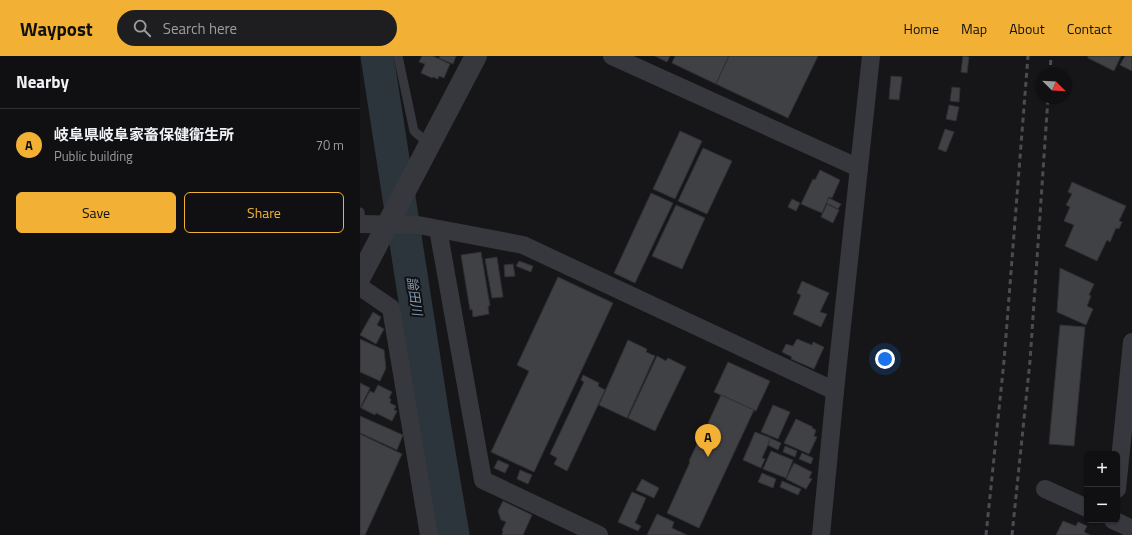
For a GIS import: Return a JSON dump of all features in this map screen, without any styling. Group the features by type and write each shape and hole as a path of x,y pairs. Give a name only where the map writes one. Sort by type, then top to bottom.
{"street":[{"path":"360,277 476,56"},
{"path":"612,56 859,168"},
{"path":"821,535 835,391 872,56"},
{"path":"360,220 418,225 523,245 835,391"},
{"path":"438,229 483,480 599,535"},
{"path":"360,287 391,308 429,535"},
{"path":"1117,487 1131,368 1132,342"},
{"path":"1045,489 1084,507"},
{"path":"1112,535 1113,523"},
{"path":"1119,523 1132,529"}],"lane":[{"path":"398,56 414,131 429,144"}],"building":[{"path":"422,56 433,56 450,64 444,78 439,76 438,79 432,78 421,73 425,64 419,62"},
{"path":"440,56 456,56 453,64 439,58"},
{"path":"655,56 670,56 667,62"},
{"path":"675,56 729,56 716,84 672,63"},
{"path":"729,56 818,56 788,118 716,84"},
{"path":"963,56 969,57 967,73 961,72"},
{"path":"1088,56 1121,56 1114,71 1088,58"},
{"path":"1125,56 1132,56 1132,71 1120,65"},
{"path":"891,76 902,77 899,100 889,99"},
{"path":"952,87 960,88 959,102 950,101"},
{"path":"949,105 959,107 956,121 946,119"},
{"path":"945,129 954,132 946,152 938,149"},
{"path":"680,131 702,141 675,199 653,189"},
{"path":"703,148 732,161 707,214 678,201"},
{"path":"820,170 840,180 832,198 829,197 822,213 801,204 813,179 815,180"},
{"path":"1072,182 1126,206 1119,221 1122,222 1119,229 1116,228 1110,242 1107,240 1097,261 1065,246 1074,225 1064,221 1070,207 1066,205 1072,194 1068,192"},
{"path":"651,193 673,203 635,283 614,273"},
{"path":"829,198 841,204 838,209 826,203"},
{"path":"792,199 800,203 796,211 788,207"},
{"path":"827,204 839,210 833,223 821,217"},
{"path":"676,205 705,218 682,269 652,256"},
{"path":"481,252 490,306 488,306 489,314 473,317 472,309 470,310 461,255"},
{"path":"497,257 503,297 492,298 485,259"},
{"path":"519,261 533,266 531,272 516,266"},
{"path":"513,264 515,276 505,277 504,265"},
{"path":"1060,268 1094,284 1089,295 1091,296 1087,306 1093,309 1086,325 1057,312"},
{"path":"558,277 613,303 534,472 491,452 529,371 517,365"},
{"path":"802,281 829,293 820,312 827,314 821,327 793,314 801,295 797,293"},
{"path":"373,312 381,317 377,325 384,329 376,344 360,335"},
{"path":"1060,325 1085,327 1074,446 1049,444"},
{"path":"360,339 384,350 386,368 380,381 360,372"},
{"path":"797,339 812,345 813,342 824,347 814,369 791,359 792,357 782,352 786,344 793,346"},
{"path":"628,340 647,349 646,352 655,356 627,418 599,405"},
{"path":"657,356 666,361 668,358 686,367 655,431 628,418"},
{"path":"728,362 770,381 756,411 714,392"},
{"path":"583,375 599,383 598,386 605,390 567,471 554,464 557,458 550,454 584,382 581,380"},
{"path":"360,383 370,388 360,408"},
{"path":"378,385 392,392 389,398 391,399 390,403 396,406 394,410 397,411 392,421 361,408 370,391 374,393"},
{"path":"721,395 754,410 699,528 667,513 690,462 689,461"},
{"path":"773,405 790,412 778,439 761,432"},
{"path":"360,416 403,435 397,450 360,433"},
{"path":"796,419 816,430 814,436 817,437 809,454 784,443"},
{"path":"755,432 771,438 762,458 765,459 761,468 743,460"},
{"path":"360,434 402,454 365,535 360,535"},
{"path":"770,438 781,443 778,450 768,445"},
{"path":"785,446 797,451 795,457 783,452"},
{"path":"771,451 793,460 786,478 763,469"},
{"path":"802,453 813,458 811,464 799,459"},
{"path":"498,460 509,465 505,473 494,468"},
{"path":"794,463 812,472 809,478 812,479 806,489 786,479"},
{"path":"520,470 532,475 528,484 517,479"},
{"path":"762,473 776,479 773,488 758,482"},
{"path":"642,479 659,488 654,498 636,490"},
{"path":"782,481 801,489 798,495 780,487"},
{"path":"632,492 646,498 635,523 641,526 638,531 618,522"},
{"path":"503,501 532,515 523,535 502,535 502,530 506,522 501,520 498,511"},
{"path":"657,514 674,522 672,528 687,535 647,535"},
{"path":"1063,521 1076,526 1078,522 1087,526 1084,532 1090,535 1056,535"}],"waterway":[{"name":"論田川","path":"377,56 434,423 453,535"}],"railway":[{"path":"986,535 1004,361 1028,56"},
{"path":"1050,68 1051,56"},
{"path":"1012,535 1030,361 1048,104"}],"place":[{"name":"岐阜県岐阜家畜保健衛生所","path":"708,457"}]}
